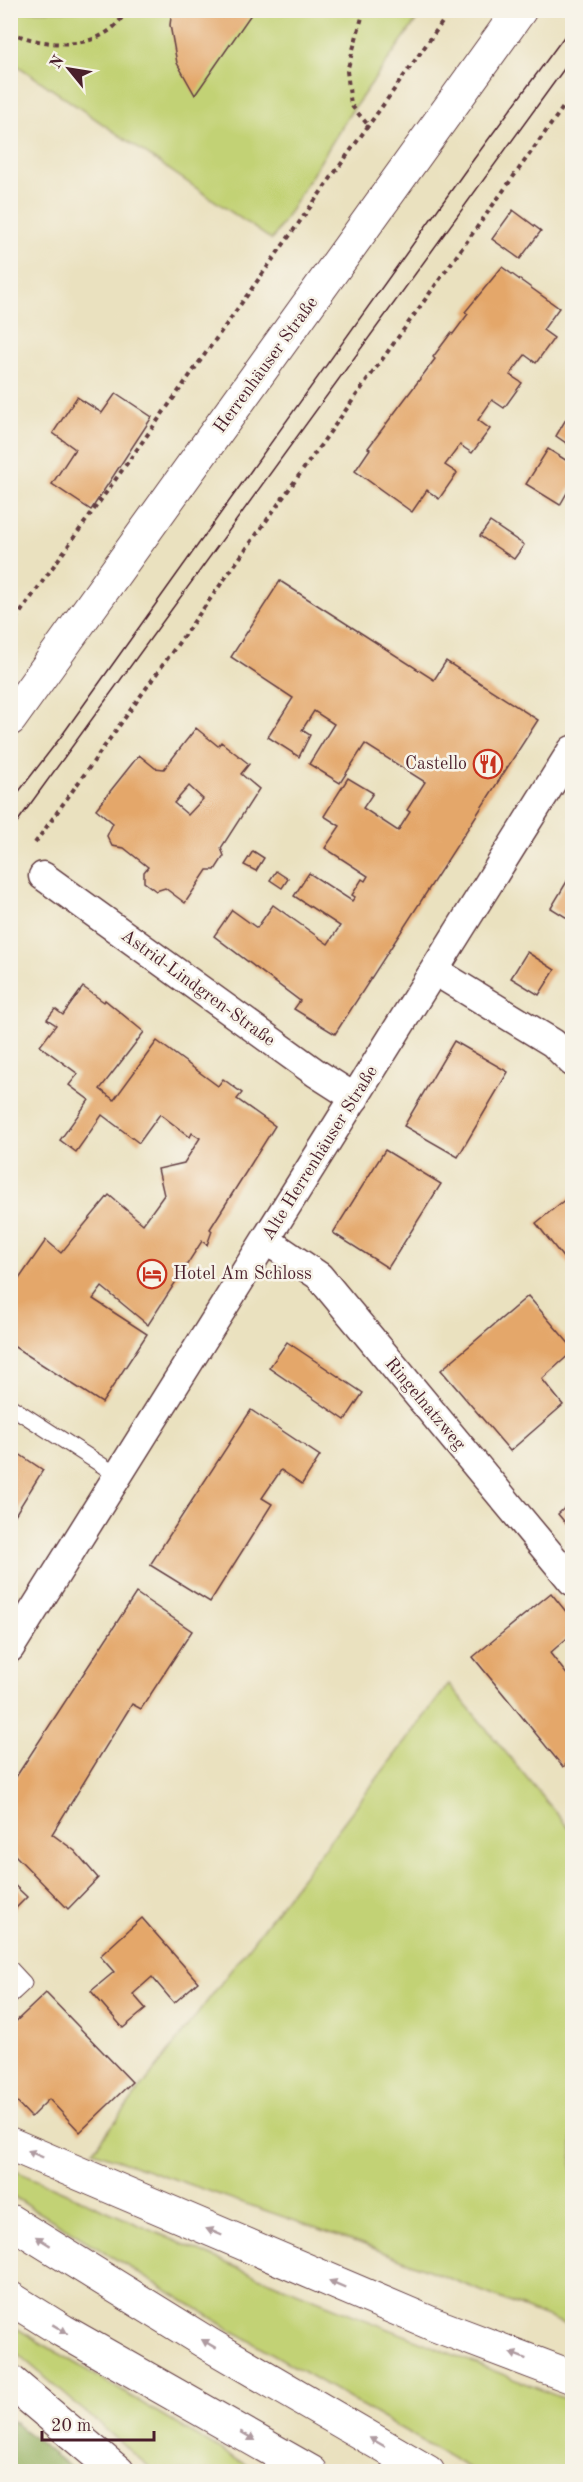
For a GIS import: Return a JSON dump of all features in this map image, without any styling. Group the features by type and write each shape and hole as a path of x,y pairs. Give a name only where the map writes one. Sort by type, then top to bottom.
{"main road":[{"name":"Herrenhäuser Straße","path":"10,720 520,10"},
{"path":"10,2144 425,2321 573,2377"},
{"path":"10,2221 210,2345 428,2472"},
{"path":"10,2298 63,2331 311,2472"},
{"path":"10,2381 118,2472"}],"street":[{"name":"Alte Herrenhäuser Straße","path":"10,1648 573,750"},
{"name":"Astrid-Lindgren-Straße","path":"43,876 315,1073 355,1098"},
{"path":"435,971 553,1043 573,1062"},
{"name":"Ringelnatzweg","path":"266,1240 319,1276 573,1581"}],"lane":[{"path":"10,1406 117,1475"},
{"path":"10,1968 24,1983 10,1996"}],"path":[{"path":"10,32 28,40 52,45 72,45 111,28 126,10"},
{"path":"364,10 347,71 351,105 369,126"},
{"path":"10,627 451,10"},
{"path":"30,851 388,348 573,94"}],"green space":[{"path":"10,11 423,11 349,115 272,240 11,61"},
{"path":"449,1684 572,1832 572,2327 365,2245 93,2151"},
{"path":"11,2169 256,2276 572,2402 572,2471 474,2471 230,2329 11,2195"},
{"path":"11,2325 256,2471 154,2471 11,2348"},
{"path":"11,2420 75,2471 11,2471"}],"building":[{"path":"172,10 254,10 195,95 177,63 170,25"},
{"path":"513,210 541,231 520,259 492,239"},
{"path":"502,267 559,308 543,330 554,338 536,363 525,355 510,375 522,383 504,408 492,400 478,420 490,429 472,453 460,445 445,465 457,473 439,499 427,490 412,512 355,471 370,449 368,448 435,359 433,357 468,314 465,312"},
{"path":"116,393 152,417 91,510 52,484 75,449 53,433 77,397 102,413"},
{"path":"572,409 572,447 556,436"},
{"path":"548,449 572,464 572,484 560,505 526,484"},
{"path":"490,522 524,545 514,559 480,536"},
{"path":"280,581 434,680 446,661 538,720 335,1034 294,1009 300,1001 214,936 232,910 257,928 273,905 328,944 340,926 294,896 309,873 352,901 355,897 352,895 362,879 365,881 368,876 325,848 340,826 324,816 348,778 373,793 363,808 398,831 410,812 407,810 425,782 365,744 340,783 309,764 334,724 314,711 302,730 310,735 299,757 268,737 293,698 231,657"},
{"path":"196,728 218,746 221,742 249,764 241,774 259,789 221,848 224,856 215,870 207,870 185,903 165,888 156,891 144,882 144,872 148,867 124,848 112,846 107,836 113,823 96,809 139,755 155,768 164,769","holes":["189,786 203,799 188,815 174,803"]},
{"path":"253,851 264,858 256,871 244,865"},
{"path":"276,871 288,879 282,888 270,880"},
{"path":"572,873 572,921 551,908"},
{"path":"527,952 555,970 539,995 511,978"},
{"path":"83,987 104,1002 105,1000 144,1032 100,1089 114,1100 157,1041 218,1086 223,1079 242,1093 237,1099 275,1126 210,1229 212,1231 207,1245 202,1241 148,1325 102,1287 93,1299 147,1334 102,1403 10,1344 10,1292 46,1240 61,1253 109,1195 143,1224 164,1195 158,1169 184,1163 200,1138 192,1133 190,1137 160,1114 139,1143 102,1115 76,1152 60,1140 89,1100 69,1085 78,1074 40,1046 56,1025 47,1019 55,1009 63,1015"},
{"path":"454,1041 508,1072 458,1157 404,1126"},
{"path":"385,1150 441,1184 388,1268 333,1233"},
{"path":"572,1194 572,1269 536,1223"},
{"path":"528,1296 572,1347 572,1352 542,1379 563,1405 510,1451 441,1370"},
{"path":"287,1342 363,1393 345,1420 269,1368"},
{"path":"251,1410 320,1456 302,1484 281,1470 262,1498 272,1504 210,1602 150,1565"},
{"path":"10,1448 43,1470 10,1523"},
{"path":"572,1501 572,1531 558,1514"},
{"path":"136,1593 192,1631 141,1709 132,1704 52,1834 75,1851 98,1878 68,1909 10,1850 10,1786"},
{"path":"551,1593 572,1619 572,1634 550,1653 572,1681 572,1759 563,1767 473,1657"},
{"path":"10,1881 27,1897 10,1914"},
{"path":"142,1918 198,1982 174,2003 152,1977 133,1994 146,2009 123,2028 91,1991 114,1972 100,1956"},
{"path":"46,1993 132,2082 80,2132 49,2099 31,2117 10,2095 10,2027"}],"tram line":[{"path":"10,803 60,738 468,167 572,26"},
{"path":"10,832 572,58"}],"place":[{"name":"Castello","path":"488,764"},
{"name":"Hotel Am Schloss","path":"152,1274"}]}
